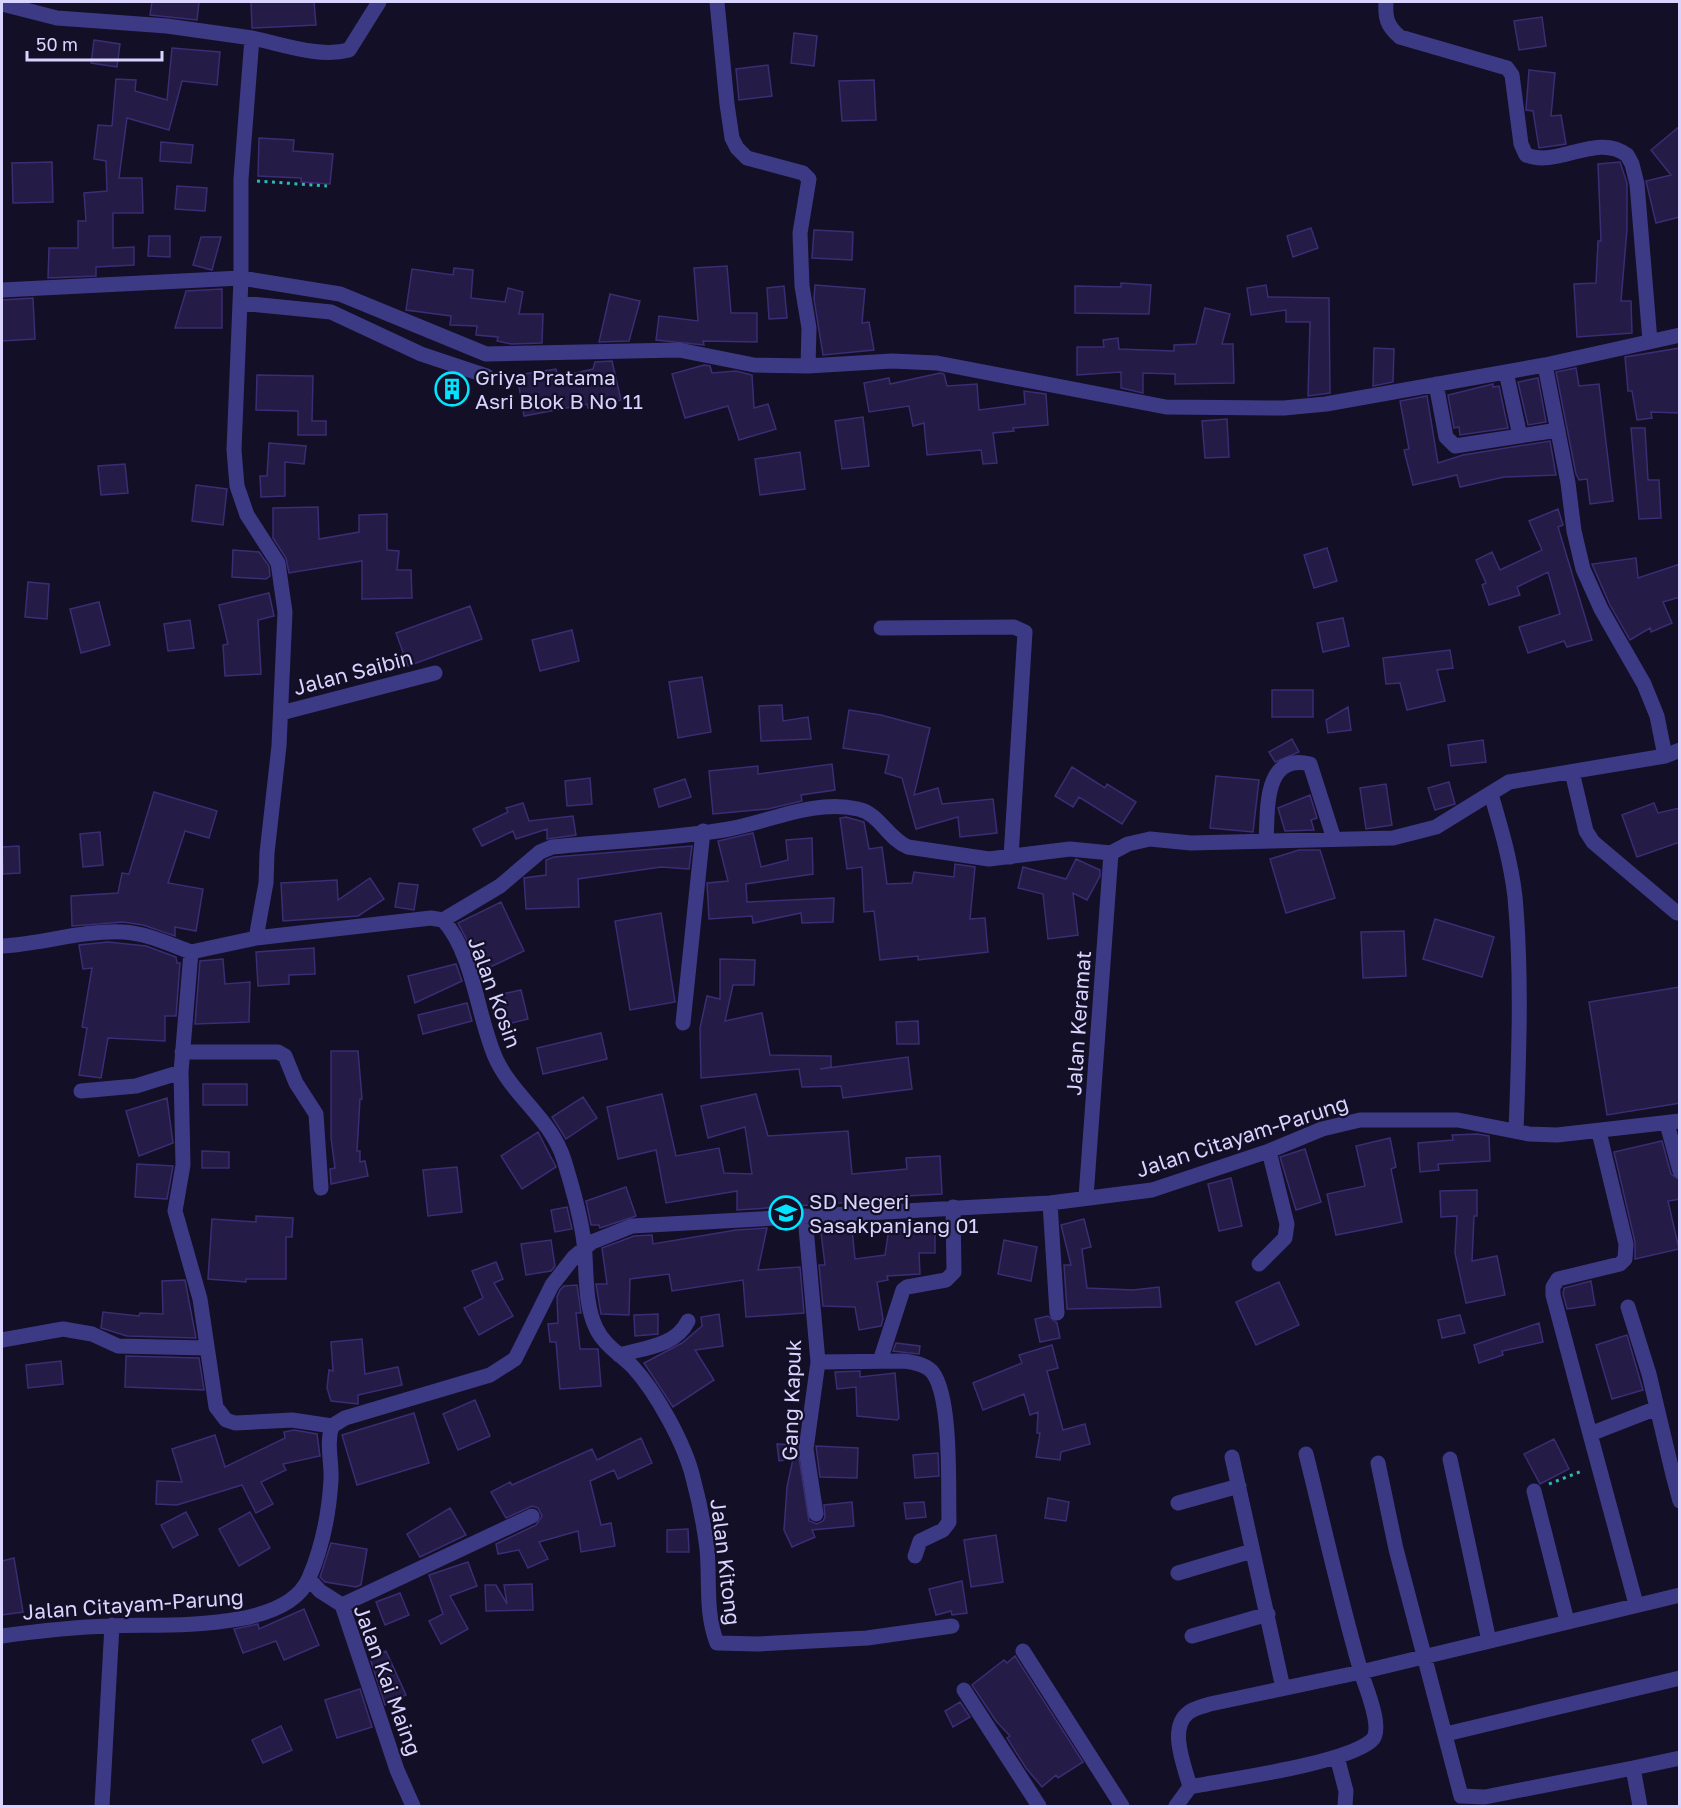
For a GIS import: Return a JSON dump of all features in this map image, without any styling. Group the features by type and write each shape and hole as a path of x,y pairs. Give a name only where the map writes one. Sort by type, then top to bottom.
{"street":[{"path":"2,4 57,18 167,26 338,53 349,50 358,39 379,2"},
{"path":"717,2 732,138 747,158 803,173 809,179 800,233 802,286 809,328 808,366"},
{"path":"1386,2 1385,17 1390,28 1400,38 1507,68 1512,75 1521,144 1526,155 1545,159 1601,148 1617,150 1627,155 1637,184 1650,341"},
{"path":"252,38 241,180 241,278 235,468 242,502 254,526 271,549 281,574 285,612 281,713 266,883 256,938"},
{"path":"2,290 241,278 340,294 486,354 679,350 754,364 808,366 914,361 937,363 1166,407 1284,408 1326,404 1545,365 1680,335"},
{"path":"240,303 331,312 421,354 487,376"},
{"path":"443,920 500,886 540,852 552,847 728,829 804,810 843,806 862,809 870,814 898,843 908,847 989,858 1070,849 1112,853 1128,844 1150,839 1191,843 1393,838 1420,832 1456,817 1509,782 1672,753 1661,733 1648,693 1601,609 1583,569 1574,531 1545,365"},
{"path":"1506,372 1520,436"},
{"path":"1436,384 1450,444 1455,446 1558,430"},
{"path":"881,628 1014,627 1025,632 1011,857"},
{"name":"Jalan Saibin","path":"281,713 435,673"},
{"path":"1266,841 1273,779 1284,764 1297,761 1310,764 1334,839"},
{"path":"1572,772 1586,831 1593,842 1677,913"},
{"path":"1491,794 1507,851 1515,897 1518,979 1516,1131"},
{"path":"683,1023 703,831"},
{"name":"Jalan Keramat","path":"1086,1197 1112,853"},
{"name":"Jalan Kosin","path":"191,952 256,938 431,918 443,920 461,950 496,1060 557,1143 564,1159 584,1247"},
{"path":"2,946 77,935 123,932 144,935 191,952 180,1072 183,1165 175,1211 200,1299 213,1396 221,1415 226,1420 241,1423 292,1420 332,1426"},
{"path":"182,1052 278,1052 285,1056 296,1083 316,1114 321,1188"},
{"path":"81,1090 136,1086 180,1072"},
{"name":"Jalan Citayam-Parung","path":"2,1636 112,1625 221,1622 249,1617 287,1603 309,1579 327,1516 331,1479 332,1426 345,1418 490,1375 504,1368 519,1352 552,1285 584,1247 632,1226 1050,1203 1152,1190 1269,1151 1322,1129 1373,1118 1458,1120 1516,1131 1557,1135 1673,1123"},
{"path":"1673,1123 1680,1172"},
{"path":"1599,1132 1626,1244 1625,1259 1610,1267 1558,1279 1553,1287 1553,1295 1635,1604"},
{"path":"1259,1264 1285,1238 1287,1224 1269,1151"},
{"path":"1050,1203 1057,1313"},
{"path":"880,1361 903,1290 907,1287 946,1280 954,1272 953,1207"},
{"name":"Gang Kapuk","path":"805,1216 818,1362 806,1449 816,1514"},
{"name":"Jalan Kitong","path":"584,1247 590,1313 596,1330 634,1368 673,1425 693,1476 706,1547 709,1605 717,1643 758,1644 867,1638 952,1626"},
{"path":"1628,1307 1676,1474 1680,1501"},
{"path":"619,1355 669,1342 684,1329 688,1320"},
{"path":"2,1340 63,1329 92,1334 118,1346 206,1348"},
{"path":"818,1362 915,1362 933,1373 941,1394 945,1418 949,1522 943,1530 920,1541 915,1556"},
{"path":"1590,1434 1657,1408"},
{"path":"1306,1454 1360,1672 1376,1722 1376,1733 1372,1740 1337,1757 1183,1798 1180,1724 1188,1713 1210,1704 1360,1672 1680,1595"},
{"path":"1232,1457 1283,1688"},
{"path":"1450,1459 1489,1641"},
{"path":"1378,1463 1396,1549 1461,1796 1473,1798 1680,1758"},
{"path":"1178,1503 1239,1486"},
{"path":"1534,1491 1567,1621"},
{"path":"342,1605 532,1516"},
{"path":"1178,1573 1252,1551"},
{"name":"Jalan Kai Maing","path":"309,1579 320,1591 342,1605 397,1770 413,1806"},
{"path":"1192,1636 1268,1614"},
{"path":"102,1806 112,1625"},
{"path":"1023,1651 1122,1806"},
{"path":"1446,1734 1680,1678"},
{"path":"964,1690 1038,1804"},
{"path":"1337,1757 1347,1791 1345,1806"},
{"path":"1633,1768 1640,1806"}],"path":[{"path":"241,180 327,186"},
{"path":"1534,1491 1598,1464"}],"building":[{"path":"152,2 199,2 197,20 150,15"},
{"path":"251,2 314,2 316,25 252,28"},
{"path":"1542,17 1546,46 1519,50 1514,21"},
{"path":"794,33 817,36 814,66 791,63"},
{"path":"94,40 120,44 117,67 91,63"},
{"path":"172,48 220,52 217,85 182,81 169,130 127,118 119,178 142,178 143,213 113,213 113,248 134,247 134,265 96,267 96,276 48,278 49,248 78,248 78,221 86,221 84,193 107,191 106,161 94,159 98,125 112,126 116,79 136,80 135,91 167,100"},
{"path":"768,65 772,96 739,100 736,69"},
{"path":"1529,70 1555,73 1551,116 1561,115 1566,144 1539,148 1533,111 1526,110"},
{"path":"874,80 876,120 842,121 839,81"},
{"path":"1680,126 1680,217 1656,223 1646,181 1671,175 1651,150"},
{"path":"259,138 294,140 293,151 333,154 330,184 301,182 301,178 258,176"},
{"path":"161,142 193,145 191,163 160,161"},
{"path":"52,162 53,202 13,203 12,163"},
{"path":"1620,162 1627,183 1627,229 1621,301 1631,301 1632,333 1577,337 1574,284 1596,283 1598,241 1601,241 1598,164"},
{"path":"177,186 207,188 205,211 175,209"},
{"path":"1311,228 1318,248 1293,257 1287,236"},
{"path":"814,230 853,232 852,260 812,258"},
{"path":"149,236 170,236 170,257 148,256"},
{"path":"201,237 221,237 212,270 193,265"},
{"path":"727,266 731,313 757,313 757,342 703,341 704,345 656,340 659,316 698,321 694,268"},
{"path":"454,268 473,270 471,298 505,302 508,288 523,292 519,314 543,314 542,343 511,344 497,341 498,337 476,335 477,326 450,325 451,316 406,310 412,269 453,275"},
{"path":"1121,283 1151,285 1149,314 1075,313 1075,286 1121,287"},
{"path":"815,285 865,289 862,323 869,322 874,350 823,355 814,299"},
{"path":"1266,285 1268,297 1329,298 1330,393 1308,396 1310,322 1286,322 1286,310 1251,315 1247,288"},
{"path":"784,286 787,318 769,319 767,288"},
{"path":"222,289 222,328 175,328 186,291"},
{"path":"610,294 640,301 629,341 599,342"},
{"path":"33,298 35,339 2,341 2,300"},
{"path":"1205,308 1230,314 1222,344 1233,344 1234,383 1175,384 1175,374 1143,373 1143,393 1121,388 1121,372 1077,375 1077,347 1104,347 1103,340 1118,338 1119,349 1174,351 1174,345 1196,344"},
{"path":"1374,348 1394,349 1393,382 1373,386"},
{"path":"1680,348 1680,413 1651,412 1652,418 1637,420 1632,391 1628,391 1625,357"},
{"path":"612,361 621,400 588,408 587,404 524,416 517,375 556,369 558,377 593,369 595,362"},
{"path":"704,365 710,366 712,373 736,371 752,375 754,408 768,404 776,429 739,440 728,406 685,418 672,374"},
{"path":"1576,368 1579,386 1599,384 1613,501 1590,504 1587,479 1579,480 1576,474 1556,372"},
{"name":"Griya Pratama Asri Blok B No 11","path":"448,373 462,378 457,404 442,402"},
{"path":"944,374 947,386 977,384 979,410 1025,404 1024,391 1046,394 1048,425 1013,428 1014,431 993,433 997,463 983,464 981,450 927,455 924,423 913,426 909,406 869,412 864,383 889,378 890,384"},
{"path":"257,375 313,376 312,421 326,421 326,435 298,435 298,411 256,410"},
{"path":"1538,378 1546,422 1528,425 1518,382"},
{"path":"1493,384 1493,387 1499,386 1508,428 1460,435 1459,427 1454,428 1448,395"},
{"path":"1427,396 1438,463 1463,455 1550,441 1556,475 1504,477 1460,487 1457,475 1413,485 1404,450 1409,449 1400,401"},
{"path":"863,417 869,466 842,469 835,421"},
{"path":"1227,419 1229,457 1205,458 1202,421"},
{"path":"1631,428 1645,428 1648,480 1659,480 1661,518 1639,519"},
{"path":"269,443 306,446 304,464 285,462 285,496 261,497 260,476 267,476"},
{"path":"800,452 805,489 760,495 755,459"},
{"path":"125,464 128,493 101,495 98,466"},
{"path":"196,485 227,489 223,525 192,521"},
{"path":"318,507 319,539 359,532 359,515 387,514 387,550 399,551 397,570 411,570 412,598 362,599 362,561 289,573 286,558 273,538 273,508"},
{"path":"1558,509 1563,525 1558,527 1592,640 1567,647 1564,641 1528,653 1519,627 1560,614 1548,572 1517,587 1520,595 1489,605 1482,585 1486,583 1476,560 1492,552 1500,570 1542,550 1529,521"},
{"path":"1327,548 1337,581 1314,588 1304,555"},
{"path":"233,550 259,552 269,566 270,576 266,579 232,577"},
{"path":"1636,558 1638,578 1680,564 1680,597 1663,602 1672,623 1651,632 1650,628 1630,640 1610,605 1592,564"},
{"path":"28,582 49,584 47,619 25,617"},
{"path":"269,593 274,616 258,620 261,674 225,676 223,645 228,644 219,605"},
{"path":"99,602 110,645 81,653 70,609"},
{"path":"470,606 482,639 408,666 396,633"},
{"path":"1343,618 1349,646 1323,652 1317,623"},
{"path":"190,620 194,648 168,651 164,624"},
{"path":"572,630 579,661 540,671 532,640"},
{"path":"1450,650 1453,668 1437,670 1445,701 1407,710 1400,683 1386,684 1383,658"},
{"path":"702,677 711,732 678,738 669,682"},
{"path":"1272,690 1313,690 1313,717 1272,717"},
{"path":"782,705 783,721 808,717 811,739 761,741 759,706"},
{"path":"1348,707 1351,730 1328,733 1326,720"},
{"path":"849,710 881,715 930,728 914,795 938,788 942,804 993,799 997,833 960,837 958,817 916,829 902,778 885,773 889,755 843,748"},
{"path":"1292,739 1299,752 1275,762 1269,752"},
{"path":"1483,740 1486,762 1451,766 1448,745"},
{"path":"832,764 835,790 801,795 802,801 768,809 713,814 709,771 758,766 758,774"},
{"path":"1072,767 1105,788 1107,784 1136,802 1122,824 1079,797 1073,807 1055,796"},
{"path":"1216,776 1259,780 1253,832 1210,828"},
{"path":"590,778 592,804 567,806 565,781"},
{"path":"685,779 691,797 659,807 654,789"},
{"path":"1449,782 1455,804 1435,810 1428,788"},
{"path":"1386,784 1392,825 1366,829 1360,788"},
{"path":"154,792 217,811 209,838 185,831 168,883 203,889 196,931 175,927 175,936 143,925 123,922 72,926 71,896 118,893 122,873 129,874"},
{"path":"1310,795 1317,818 1311,820 1314,830 1285,831 1278,808"},
{"path":"523,803 529,821 573,816 576,835 547,839 547,829 516,839 513,831 482,846 473,829 508,812 506,808"},
{"path":"1654,803 1658,813 1680,808 1680,842 1637,857 1622,815"},
{"path":"846,817 864,822 869,849 882,847 887,884 912,883 914,872 954,877 955,864 975,867 970,919 985,918 988,952 918,960 918,956 880,960 874,911 864,912 862,867 847,869 840,818"},
{"path":"100,832 103,865 83,867 80,834"},
{"path":"753,833 761,867 788,860 786,840 812,838 813,874 746,884 747,902 834,898 833,922 802,923 801,913 753,923 752,916 709,919 707,883 728,881 718,841"},
{"path":"19,846 20,873 3,874 2,847"},
{"path":"692,846 689,869 661,867 578,879 579,907 526,909 524,878 546,875 546,860 554,857"},
{"path":"1299,850 1320,850 1335,898 1286,913 1270,859"},
{"path":"1076,859 1100,870 1100,876 1087,900 1073,893 1078,935 1048,939 1043,894 1018,888 1023,867 1066,879"},
{"path":"370,878 384,899 358,916 283,921 281,883 337,880 338,900"},
{"path":"399,883 418,885 414,910 395,907"},
{"path":"501,902 524,951 480,972 458,923"},
{"path":"661,913 675,1002 630,1010 615,921"},
{"path":"1435,919 1494,937 1482,977 1423,959"},
{"path":"1404,931 1406,976 1363,978 1361,932"},
{"path":"108,942 146,946 176,957 177,963 180,963 176,1016 165,1016 165,1041 108,1038 101,1078 79,1075 87,1028 82,1027 92,968 83,969 79,945"},
{"path":"314,948 315,974 289,975 289,984 258,986 256,952"},
{"path":"223,959 225,984 250,982 249,1022 195,1024 200,961"},
{"path":"720,959 755,960 754,985 733,985 725,1021 762,1013 770,1055 831,1056 831,1067 820,1069 908,1057 912,1089 843,1098 841,1086 802,1087 799,1069 701,1078 700,1028 707,996 720,999"},
{"path":"456,964 462,981 415,1003 408,976"},
{"path":"1680,987 1680,1103 1607,1115 1589,1002"},
{"path":"521,990 528,1019 504,1025 497,995"},
{"path":"467,1003 472,1021 423,1034 418,1015"},
{"path":"918,1021 919,1044 897,1044 896,1022"},
{"path":"601,1033 607,1059 543,1074 537,1048"},
{"path":"331,1051 358,1051 362,1099 360,1099 357,1151 360,1151 360,1162 365,1161 368,1176 331,1184 330,1169 335,1168 331,1138"},
{"path":"203,1084 247,1084 247,1105 203,1105"},
{"path":"662,1094 676,1156 719,1148 724,1173 752,1174 745,1127 708,1138 701,1106 756,1094 768,1136 848,1131 852,1174 907,1169 906,1158 940,1156 942,1194 854,1199 854,1202 737,1210 737,1191 666,1203 656,1150 618,1159 607,1107"},
{"path":"583,1097 597,1118 566,1139 552,1117"},
{"path":"167,1098 173,1143 139,1156 126,1111"},
{"path":"538,1132 556,1167 522,1189 501,1156"},
{"path":"1452,1135 1489,1136 1490,1161 1438,1164 1439,1170 1420,1172 1418,1143 1453,1140"},
{"path":"1390,1138 1396,1167 1391,1169 1402,1222 1336,1235 1327,1194 1365,1186 1356,1146"},
{"path":"1662,1141 1671,1174 1680,1180 1680,1199 1668,1201 1679,1249 1635,1259 1635,1242 1614,1152"},
{"path":"1305,1149 1321,1202 1296,1210 1280,1157"},
{"path":"202,1151 229,1152 229,1168 202,1168"},
{"path":"137,1164 173,1166 167,1199 135,1197"},
{"path":"457,1167 462,1212 428,1216 423,1170"},
{"path":"1231,1178 1242,1226 1219,1231 1208,1184"},
{"path":"626,1187 636,1216 600,1228 599,1225 591,1225 586,1201"},
{"path":"1477,1190 1477,1216 1474,1216 1472,1261 1497,1256 1505,1295 1466,1303 1455,1253 1457,1216 1441,1217 1440,1191"},
{"path":"567,1207 572,1229 555,1232 551,1210"},
{"path":"256,1216 293,1218 292,1237 286,1237 286,1279 246,1279 246,1282 208,1279 212,1219 256,1222"},
{"path":"1084,1219 1091,1247 1082,1249 1087,1288 1133,1290 1159,1287 1161,1307 1067,1309 1064,1265 1071,1265 1061,1225"},
{"path":"935,1227 935,1253 919,1253 920,1274 887,1276 888,1280 877,1282 883,1319 881,1326 859,1330 855,1307 823,1306 819,1265 825,1265 821,1233 852,1229 855,1259 885,1255 889,1228 914,1231 914,1228"},
{"path":"767,1228 758,1270 800,1267 804,1313 746,1317 743,1280 672,1291 669,1274 630,1279 629,1315 601,1314 596,1284 607,1284 602,1248 634,1236 652,1235 653,1244 736,1230"},
{"path":"551,1240 555,1266 551,1271 526,1275 521,1244"},
{"path":"1004,1240 1037,1247 1031,1281 998,1274"},
{"path":"496,1262 503,1279 494,1283 513,1316 479,1335 464,1308 483,1298 472,1271"},
{"path":"185,1280 196,1338 127,1336 101,1328 103,1312 139,1316 140,1313 163,1314 162,1281"},
{"path":"1591,1281 1595,1305 1567,1309 1563,1294 1564,1288"},
{"path":"1279,1282 1299,1325 1256,1345 1236,1302"},
{"path":"577,1285 581,1313 576,1313 580,1349 598,1349 601,1386 560,1389 556,1342 550,1342 548,1324 558,1323 557,1297 560,1290 564,1286"},
{"path":"658,1314 658,1334 635,1336 634,1315"},
{"path":"719,1314 723,1346 695,1350 714,1380 673,1407 644,1363 682,1343 702,1326 701,1317"},
{"path":"1460,1315 1465,1333 1442,1338 1438,1320"},
{"path":"1048,1316 1057,1323 1060,1338 1040,1342 1035,1319"},
{"path":"1539,1323 1543,1342 1502,1351 1503,1355 1479,1363 1474,1345"},
{"path":"1627,1335 1643,1390 1612,1399 1596,1345"},
{"path":"362,1339 365,1374 398,1367 402,1385 358,1395 358,1404 331,1401 327,1388 329,1370 333,1371 331,1342"},
{"path":"896,1343 920,1346 919,1354 893,1351"},
{"path":"1052,1345 1058,1368 1047,1371 1063,1430 1085,1424 1090,1444 1061,1452 1060,1460 1036,1457 1040,1433 1037,1433 1038,1412 1030,1415 1024,1394 983,1410 973,1383 1022,1363 1019,1355"},
{"path":"126,1356 199,1358 204,1390 125,1387"},
{"path":"61,1361 63,1384 28,1388 26,1365"},
{"path":"860,1371 860,1377 895,1373 899,1418 897,1420 857,1416 856,1387 837,1389 835,1372"},
{"path":"475,1400 490,1436 458,1450 443,1414"},
{"path":"414,1413 429,1463 357,1485 342,1435"},
{"path":"294,1430 317,1434 320,1456 283,1464 286,1470 261,1482 273,1504 256,1513 242,1485 177,1505 156,1504 157,1481 182,1482 172,1449 215,1435 225,1467 285,1438 284,1432"},
{"path":"641,1438 652,1463 618,1479 614,1470 590,1481 601,1525 611,1523 615,1546 581,1552 578,1531 539,1542 548,1559 528,1568 519,1550 498,1554 496,1544 536,1525 542,1516 538,1508 532,1506 506,1518 491,1492 592,1449 597,1460"},
{"path":"1554,1439 1569,1469 1540,1484 1524,1454"},
{"path":"777,1444 797,1445 809,1521 817,1524 823,1521 824,1505 852,1502 854,1526 812,1530 815,1537 792,1547 784,1530 787,1487 793,1459 779,1461"},
{"path":"816,1446 858,1448 857,1478 820,1477"},
{"path":"938,1453 939,1476 915,1478 913,1455"},
{"path":"1048,1498 1069,1502 1066,1521 1045,1518"},
{"path":"924,1502 926,1517 906,1519 904,1503"},
{"path":"450,1508 466,1535 420,1557 407,1534"},
{"path":"186,1512 198,1535 173,1548 161,1525"},
{"path":"250,1512 270,1548 239,1566 219,1529"},
{"path":"688,1529 689,1552 667,1552 667,1530"},
{"path":"996,1535 1003,1582 971,1587 964,1540"},
{"path":"331,1543 367,1549 361,1585 356,1587 325,1582 320,1577"},
{"path":"14,1558 23,1612 2,1615 2,1561"},
{"path":"468,1562 477,1586 450,1596 468,1629 441,1644 429,1621 443,1614 429,1575"},
{"path":"962,1581 967,1613 952,1615 951,1611 936,1615 929,1589"},
{"path":"532,1584 533,1610 486,1611 485,1585 496,1585 507,1604 504,1585"},
{"path":"400,1593 409,1615 385,1625 376,1602"},
{"path":"304,1609 319,1645 284,1660 276,1641 243,1653 234,1629 258,1624 259,1629"},
{"path":"386,1651 406,1695 385,1705 370,1658"},
{"path":"1015,1656 1083,1762 1058,1778 1056,1775 1042,1787 1026,1768 1007,1738 1010,1736 996,1721 972,1685 1004,1660 1007,1663"},
{"path":"360,1689 372,1727 337,1738 325,1700"},
{"path":"960,1702 970,1717 953,1727 945,1711"},
{"path":"281,1726 292,1750 263,1763 252,1740"}],"place":[{"name":"Griya Pratama Asri Blok B No 11","path":"452,389"},
{"name":"SD Negeri Sasakpanjang 01","path":"786,1213"}]}
